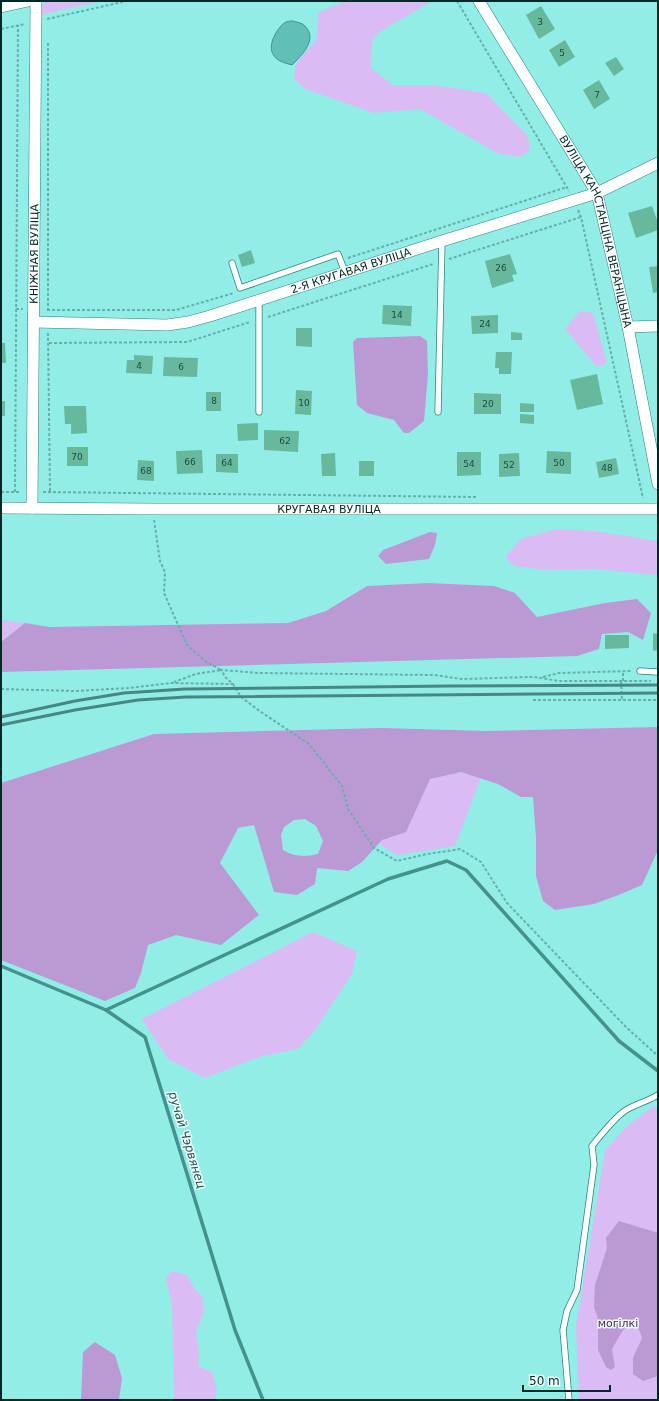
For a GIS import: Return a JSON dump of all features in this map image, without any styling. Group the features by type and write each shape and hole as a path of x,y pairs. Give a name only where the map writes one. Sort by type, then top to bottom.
{"street":[{"path":"1,7 28,1"},
{"name":"КНІЖНАЯ ВУЛІЦА","path":"32,508 36,1"},
{"name":"ВУЛІЦА КАНСТАНЦІНА ВЕРАНІЦЫНА","path":"479,1 597,193 628,327 658,484"},
{"name":"2-Я КРУГАВАЯ ВУЛІЦА","path":"33,322 167,324 188,322 597,193 658,163"},
{"path":"628,327 658,326"},
{"name":"КРУГАВАЯ ВУЛІЦА","path":"1,508 658,509"}],"lane":[{"path":"438,412 442,241"},
{"path":"232,263 240,288 338,254 345,272"},
{"path":"259,300 259,412"},
{"path":"640,671 658,672"},
{"path":"569,1400 563,1330 567,1311 577,1290 594,1165 592,1146 602,1133 626,1110 658,1095"}],"path":[{"path":"1,29 127,1"},
{"path":"457,1 567,187"},
{"path":"15,492 18,25"},
{"path":"48,42 48,310"},
{"path":"50,492 49,343 187,342 581,217 643,500"},
{"path":"1,492 483,497"},
{"path":"153,509 160,561 165,572 164,593 187,645 205,661 221,670 226,678 233,684 241,697 309,744 342,786 348,809 374,848 397,861 427,854 460,849 481,862 507,903 626,1026 658,1056"},
{"path":"171,683 196,674 221,670 259,673 434,675 462,679 531,677 558,681 658,681"},
{"path":"622,700 623,671"},
{"path":"542,678 559,673 640,671"},
{"path":"1,690 75,691 129,688 171,683 233,684"},
{"path":"533,700 658,700"}],"green space":[{"path":"47,1 102,1 40,15 42,5"},
{"path":"341,1 432,1 378,33 372,41 371,68 393,85 433,85 486,93 528,136 530,150 520,157 499,154 420,109 374,113 305,89 294,79 296,63 317,39 318,13 341,3"},
{"path":"580,311 593,313 607,363 597,367 565,329"},
{"path":"420,336 427,341 428,374 424,421 409,433 404,433 394,420 367,413 357,405 353,342 357,338"},
{"path":"556,529 594,531 658,541 658,575 594,569 542,570 515,566 505,557 521,539"},
{"path":"430,532 437,533 435,545 429,559 386,564 378,556 383,550"},
{"path":"428,583 494,586 515,593 537,617 605,603 637,599 651,613 643,640 628,632 602,634 599,649 577,656 1,672 1,642 25,623 49,627 288,623 326,611 367,586"},
{"path":"1,620 25,623 1,642"},
{"path":"658,727 658,850 642,885 594,904 555,910 543,901 536,876 536,838 533,797 521,797 498,784 461,772 430,779 406,832 382,840 362,862 348,871 317,868 315,884 297,895 274,892 254,825 238,828 220,863 259,915 221,945 176,935 148,945 141,973 135,988 105,1001 1,960 1,783 154,734 381,728 487,731","holes":["305,819 316,826 323,841 318,854 300,856 283,850 281,835 284,827 294,820"]},
{"path":"429,770 482,775 455,846 397,855 381,845 357,799"},
{"path":"313,932 357,951 352,974 316,1029 298,1049 262,1056 205,1078 168,1059 142,1019"},
{"name":"могілкі","path":"653,1106 658,1109 658,1400 579,1400 576,1326 605,1151 625,1128"},
{"path":"619,1221 658,1233 658,1376 643,1381 633,1374 633,1358 642,1338 638,1327 631,1322 623,1330 612,1349 615,1367 611,1370 606,1367 598,1350 598,1319 594,1307 595,1285 607,1248 606,1238"},
{"path":"172,1271 187,1275 194,1288 203,1298 203,1315 196,1331 199,1357 198,1366 212,1372 217,1390 215,1400 174,1400 172,1305 166,1278"},
{"path":"95,1342 115,1355 122,1378 119,1400 81,1400 83,1352"}],"shaded area":[{"path":"293,21 304,25 310,36 304,52 292,65 276,58 271,46 274,36 280,27 286,22"}],"building":[{"path":"541,6 555,29 539,39 526,15"},
{"path":"565,40 575,57 559,67 549,50"},
{"path":"616,57 624,69 614,76 605,63"},
{"path":"599,80 610,99 594,109 583,90"},
{"path":"652,206 658,223 658,230 636,238 628,213"},
{"path":"251,250 255,263 242,267 238,255"},
{"path":"510,254 517,274 512,275 514,281 492,288 485,261"},
{"path":"658,266 658,292 653,293 649,267"},
{"path":"383,305 412,306 411,326 382,324"},
{"path":"498,315 498,333 472,334 471,316"},
{"path":"296,328 312,328 312,347 296,346"},
{"path":"511,332 522,333 522,340 511,340"},
{"path":"1,343 5,343 6,363 1,363"},
{"path":"496,352 512,352 511,374 499,374 499,368 495,368"},
{"path":"134,355 153,356 152,374 126,373 127,360 134,360"},
{"path":"164,357 198,358 197,377 163,376"},
{"path":"597,374 603,404 577,410 570,380"},
{"path":"296,390 312,391 311,415 295,414"},
{"path":"206,392 221,392 221,411 206,411"},
{"path":"474,393 501,394 501,414 474,414"},
{"path":"1,401 5,401 5,416 1,416"},
{"path":"520,403 534,404 534,412 520,412"},
{"path":"64,406 86,406 87,433 71,434 71,424 65,424"},
{"path":"520,414 534,415 534,424 520,423"},
{"path":"258,423 258,440 238,441 237,424"},
{"path":"264,430 299,431 298,452 264,450"},
{"path":"67,447 88,447 88,466 67,466"},
{"path":"202,450 203,473 177,474 176,451"},
{"path":"547,451 571,452 571,474 546,473"},
{"path":"457,452 481,452 481,475 457,476"},
{"path":"335,453 336,476 322,476 321,454"},
{"path":"519,453 520,476 499,477 499,454"},
{"path":"216,454 238,454 238,473 216,472"},
{"path":"616,458 619,474 599,478 596,462"},
{"path":"138,460 154,461 154,481 137,480"},
{"path":"359,461 374,461 374,476 359,476"},
{"path":"653,633 658,634 658,650 653,651"},
{"path":"605,635 629,635 629,648 605,649"}],"waterway":[{"path":"106,1010 388,879 447,861 466,870 619,1041 658,1071"},
{"name":"ручай Чэрвянец","path":"1,966 106,1010 145,1037 235,1330 263,1400"}],"railway":[{"path":"1,717 75,701 124,693 185,689 658,685"},
{"path":"1,725 75,710 138,700 186,697 658,693"}]}
